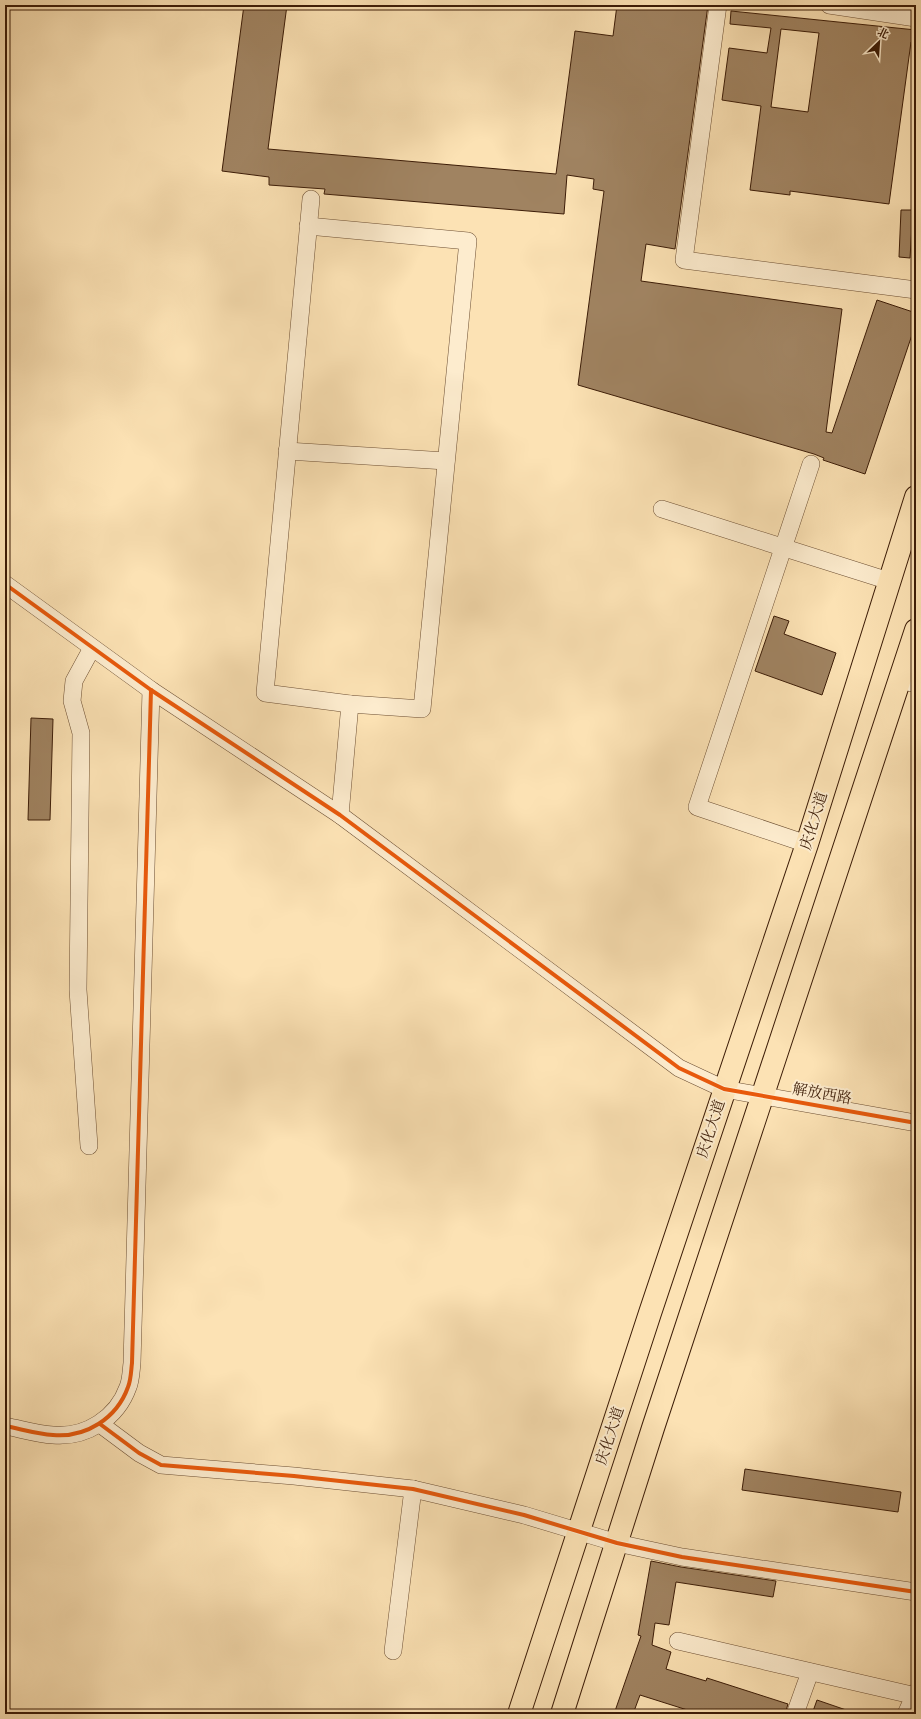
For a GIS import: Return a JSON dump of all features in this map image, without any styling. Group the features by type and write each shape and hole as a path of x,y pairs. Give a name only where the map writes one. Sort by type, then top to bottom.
{"highway":[{"name":"庆化大道","path":"519,1714 726,1083 746,1030 807,844 916,497"},
{"path":"562,1714 765,1090 908,682 914,640"}],"street":[{"path":"718,5 684,260 916,290"},
{"path":"835,5 916,18"},
{"path":"308,226 468,241 422,709 350,704 265,693 287,451 308,226 311,199"},
{"path":"287,451 446,461"},
{"path":"807,844 697,807 811,464"},
{"path":"662,509 889,581"},
{"name":"解放西路","path":"5,584 150,690 340,815 679,1068 726,1083 916,1112"},
{"path":"88,1146 78,990 81,734 72,701 74,681 92,648"},
{"path":"5,1426 54,1436 78,1434 100,1424 117,1408 129,1387 132,1363 150,690"},
{"path":"340,815 350,704"},
{"name":"解放西路","path":"765,1090 916,1123"},
{"path":"100,1424 139,1453 161,1465 294,1476 413,1489 524,1515 617,1543 682,1557 916,1592"},
{"path":"393,1651 413,1489"},
{"path":"678,1641 916,1698"},
{"path":"795,1714 810,1672"},
{"path":"906,1714 916,1698"},
{"path":"913,1714 916,1698"}],"building":[{"path":"244,5 287,5 268,149 556,174 575,31 613,36 617,5 708,5 675,249 646,244 641,281 842,309 826,432 832,433 877,300 916,313 916,323 865,474 823,460 824,458 814,454 578,385 604,191 593,189 594,179 567,175 564,214 324,194 325,189 269,185 269,177 222,171"},
{"path":"731,11 916,30 916,43 911,42 889,204 790,191 790,195 750,190 761,106 722,100 729,48 767,53 771,28 730,24","holes":["781,29 819,33 808,112 771,107"]},
{"path":"901,210 913,210 910,258 899,257"},
{"path":"774,616 789,621 784,634 836,653 822,695 755,671"},
{"path":"31,718 53,719 50,820 28,820"},
{"path":"745,1469 901,1492 898,1512 742,1490"},
{"path":"651,1561 776,1581 773,1597 676,1582 669,1625 655,1623 652,1645 671,1652 666,1669 706,1681 707,1678 788,1704 785,1714 700,1714 640,1695 633,1714 614,1714 641,1636 638,1635"},
{"path":"817,1700 852,1712 852,1714 812,1714"}],"cycle path":[{"path":"5,584 151,690 340,815 679,1068 724,1089 916,1123"},
{"path":"5,1426 35,1433 53,1435 77,1433 99,1424 108,1417 123,1398 130,1381 132,1363 151,690"},
{"path":"100,1424 139,1453 161,1465 294,1476 413,1489 524,1515 617,1543 682,1557 916,1592"}]}
